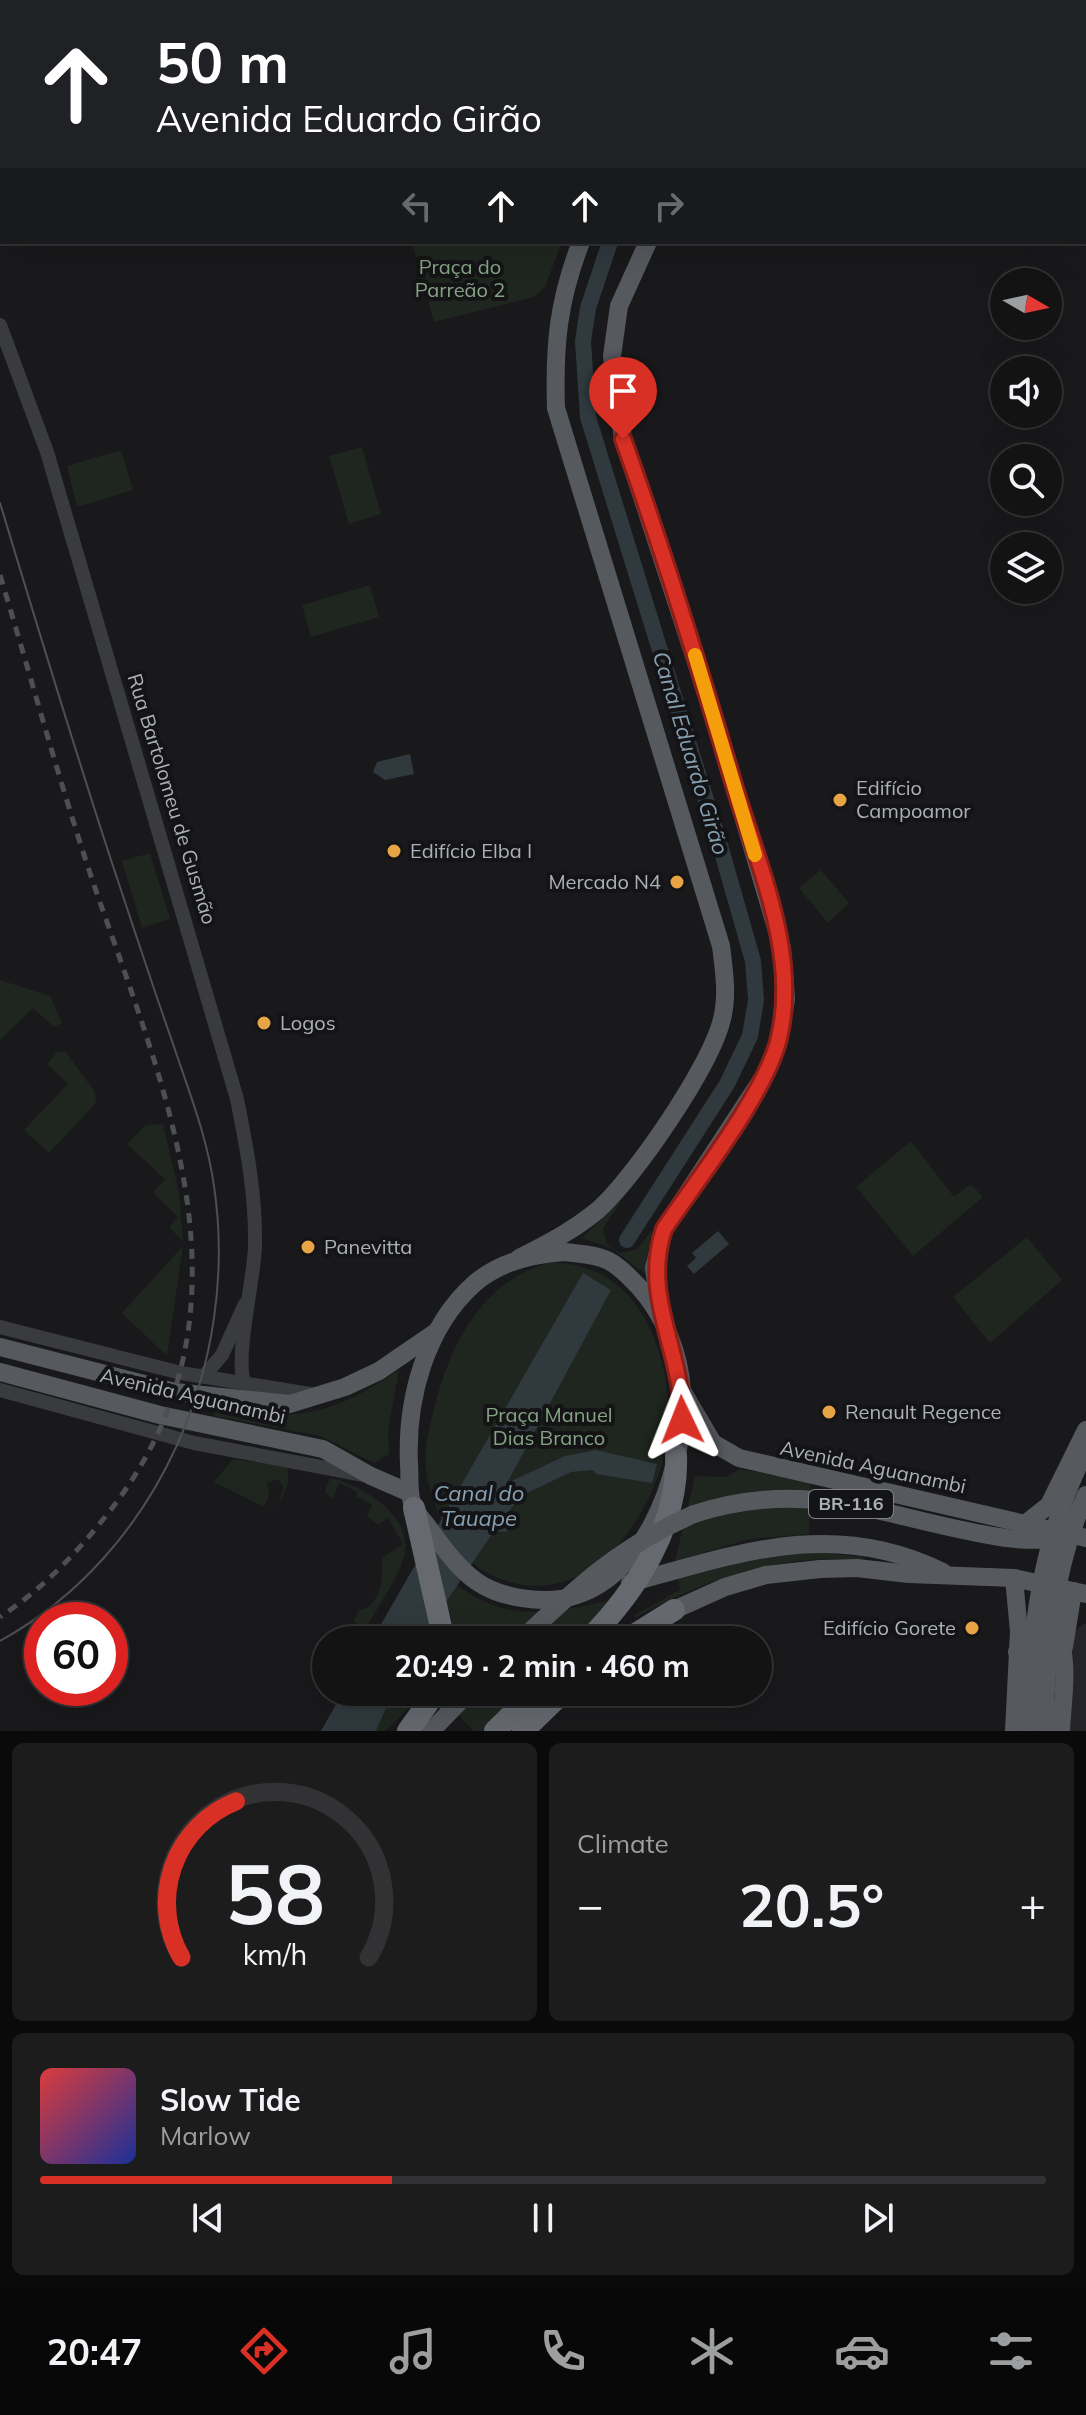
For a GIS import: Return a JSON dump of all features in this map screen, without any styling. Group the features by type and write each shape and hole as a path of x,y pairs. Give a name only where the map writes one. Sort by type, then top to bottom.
{"highway":[{"path":"599,1626 633,1583 668,1522 677,1484 676,1455"},
{"path":"412,1500 441,1626"},
{"path":"648,1626 674,1610"},
{"path":"408,1731 426,1706"},
{"path":"495,1731 521,1706"},
{"path":"523,1731 549,1706"}],"main road":[{"path":"592,1590 618,1571 651,1524 665,1496 676,1455 682,1390 660,1312 654,1268 664,1229 766,1073 779,1041 786,999 782,948 721,739 623,439 612,356 619,306 647,244"},
{"path":"580,245 560,304 554,354 556,408 721,946 725,994 722,1019 713,1047 620,1188 581,1224 475,1283 436,1332 413,1397 409,1426 412,1500 465,1575 499,1594 553,1600 633,1583 753,1548 780,1544 844,1546 915,1558 949,1576"},
{"path":"519,1258 565,1252 608,1260 629,1276 660,1312"},
{"name":"Avenida Aguanambi","path":"0,1347 175,1392 290,1404 379,1371 436,1332"},
{"path":"102,1374 106,1354"},
{"name":"Avenida Aguanambi","path":"0,1372 160,1415 323,1449 412,1500"},
{"name":"Avenida Aguanambi","path":"682,1390 713,1443 739,1458 1086,1539"},
{"path":"1025,1524 1042,1514 1086,1430"},
{"path":"1027,1731 1029,1661 1037,1595 1065,1499 1086,1450"},
{"path":"1056,1490 1061,1504 1068,1509 1086,1507"},
{"path":"1044,1731 1050,1621 1068,1540 1086,1495"},
{"name":"BR-116","path":"536,1626 570,1593 634,1542 694,1514 727,1504 775,1498 827,1499 1008,1539 1086,1539"},
{"path":"674,1610 725,1587 793,1571 857,1568 1014,1578 1080,1593 1064,1654 1061,1731"},
{"path":"1014,1578 1019,1632 1014,1731"},
{"path":"1017,1652 1028,1628 1044,1621 1057,1632 1064,1654"},
{"path":"431,1731 455,1706"}],"street":[{"name":"Rua Bartolomeu de Gusmão","path":"0,325 47,452 237,1099 254,1192 255,1251 239,1369 244,1382"},
{"name":"Rua Bartolomeu de Gusmão","path":"204,1376 222,1355 249,1293"},
{"name":"Avenida Aguanambi","path":"0,1327 204,1376 318,1396"},
{"name":"Avenida Aguanambi","path":"0,1390 194,1443 371,1476"}],"shaded area":[{"path":"1086,1624 1086,1731 1068,1731 1071,1635"}],"green space":[{"name":"Praça do Parreão 2","path":"413,244 561,244 545,287 534,297 434,322"},
{"path":"362,447 381,514 349,524 329,456"},
{"path":"121,450 133,490 77,507 67,466"},
{"path":"370,585 379,617 311,637 302,605"},
{"path":"150,853 170,919 142,928 122,861"},
{"path":"821,870 849,903 828,923 799,888"},
{"path":"0,980 50,996 62,1023 54,1027 33,1008 0,1040"},
{"path":"65,1051 95,1092 96,1103 49,1153 24,1130 68,1084 47,1064 57,1052"},
{"path":"163,1124 179,1193 183,1241 169,1227 178,1217 153,1193 165,1179 127,1144 146,1125"},
{"path":"911,1141 954,1197 971,1184 983,1197 913,1256 856,1187"},
{"path":"623,1199 603,1228 607,1244 620,1253 637,1249 652,1230 646,1263 648,1276 611,1248 582,1238"},
{"path":"1027,1237 1062,1280 990,1343 953,1297"},
{"path":"183,1246 167,1356 122,1313"},
{"name":"Praça Manuel Dias Branco","path":"548,1263 577,1265 601,1274 621,1288 637,1307 660,1353 669,1413 662,1447 663,1461 642,1511 627,1534 588,1571 564,1582 538,1586 510,1582 489,1574 463,1554 436,1508 425,1459 438,1394 449,1362 466,1329 500,1288 530,1269"},
{"path":"399,1370 388,1430 389,1454 374,1463 321,1436 214,1416 216,1408 270,1414 312,1412 352,1398"},
{"path":"233,1459 288,1467 288,1483 276,1513 284,1487 278,1479 267,1483 269,1495 264,1507 214,1482"},
{"path":"740,1469 811,1482 809,1534 750,1539 675,1561 695,1476 726,1477"},
{"path":"330,1478 368,1493 391,1513 404,1537 405,1550 400,1569 367,1626 353,1622 359,1610 377,1597 382,1558 403,1544 388,1518 378,1525 367,1516 372,1505 356,1496 357,1492 339,1483 332,1500 325,1491"},
{"path":"808,1551 863,1557 864,1560 804,1560 746,1571 689,1591 635,1618 634,1615 680,1590 678,1578 767,1556"},
{"path":"446,1576 485,1602 523,1611 563,1609 608,1601 603,1613 590,1626 452,1626 438,1583"},
{"path":"387,1706 411,1706 385,1731 376,1731"},
{"path":"448,1706 509,1706 483,1731 474,1731"}],"water":[{"path":"410,754 414,774 385,780 373,772 377,762"},
{"path":"718,1231 729,1244 694,1274 687,1266 696,1258 692,1253"},
{"name":"Canal do Tauape","path":"583,1273 611,1290 507,1483 565,1456 596,1450 657,1464 652,1483 596,1474 593,1470 571,1472 521,1496 506,1515 507,1532 494,1531 430,1626 380,1626"},
{"path":"335,1706 387,1706 376,1731 321,1731"}],"waterway":[{"name":"Canal Eduardo Girão","path":"609,244 588,308 583,341 588,417 720,845 753,961 756,1000 750,1036 727,1084 627,1240"}],"tram line":[{"path":"0,503 99,824 202,1131 214,1186 219,1252 214,1319 200,1384 176,1446 144,1505 104,1558 56,1603 0,1641"}],"railway":[{"path":"0,575 68,806 149,1043 172,1124 188,1204 192,1284 182,1363 154,1441 105,1517 82,1545 43,1584 0,1617"}],"slow traffic":[{"path":"695,655 755,855"}],"place":[{"name":"Edifício Campoamor","path":"840,800"},
{"name":"Edifício Elba I","path":"394,851"},
{"name":"Mercado N4","path":"677,882"},
{"name":"Logos","path":"264,1023"},
{"name":"Panevitta","path":"308,1247"},
{"name":"Renault Regence","path":"829,1412"},
{"name":"Edifício Gorete","path":"972,1628"}],"route":[{"path":"623,439 657,534 782,948 786,999 779,1041 766,1073 664,1229 656,1252 654,1268 660,1312 679,1369 682,1420"}]}
